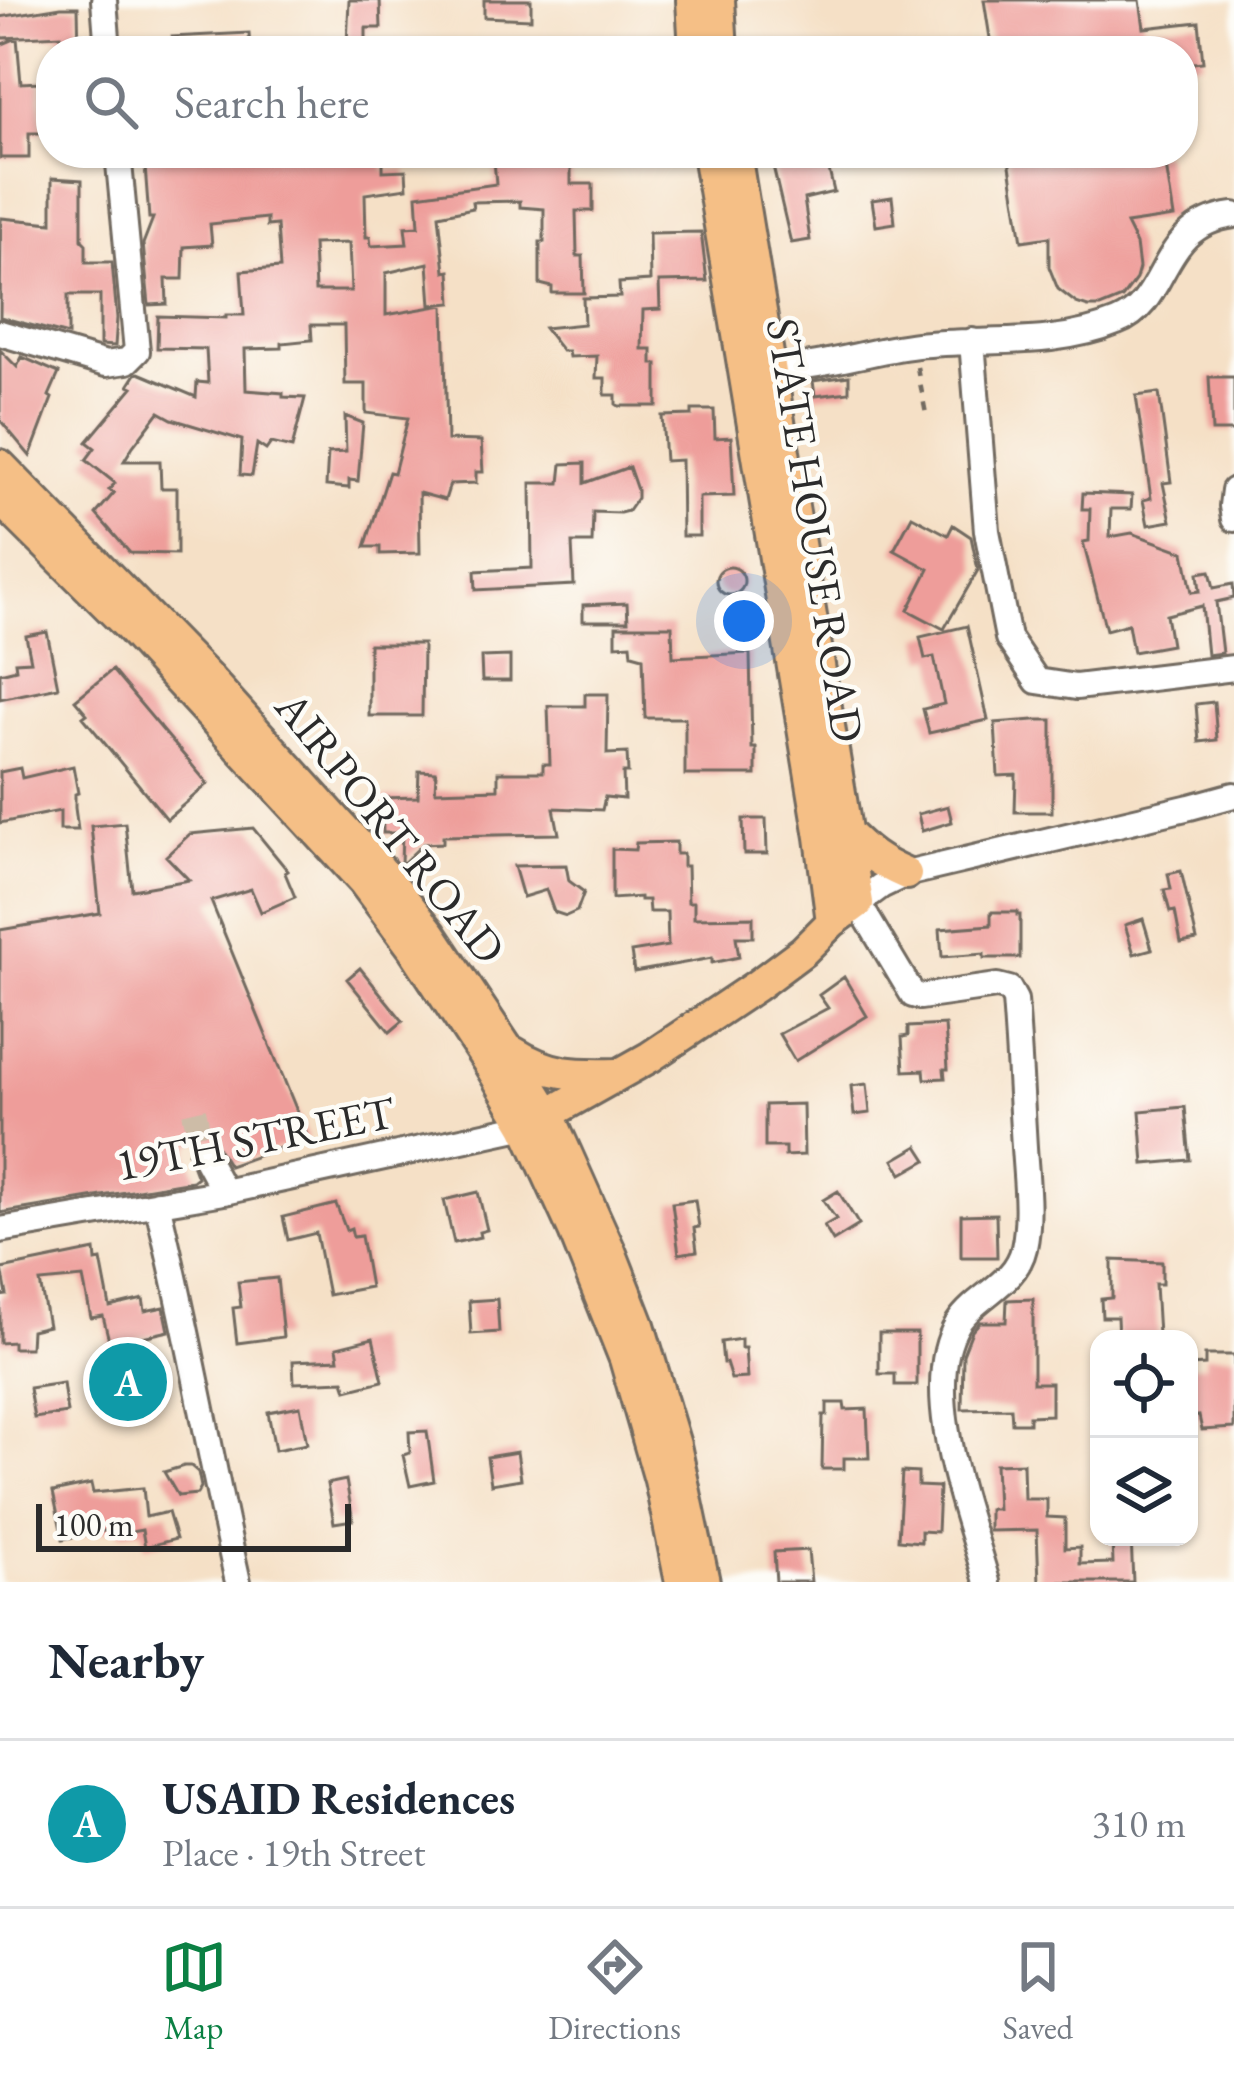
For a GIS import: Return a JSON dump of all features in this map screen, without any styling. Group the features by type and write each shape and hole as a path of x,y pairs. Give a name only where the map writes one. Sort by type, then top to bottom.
{"main road":[{"path":"692,0 693,36"},
{"path":"719,0 721,36"},
{"path":"538,1120 650,1057 756,986 858,903 724,168"},
{"name":"STATE HOUSE ROAD","path":"758,370 832,922"},
{"name":"AIRPORT ROAD","path":"0,465 200,686 363,881 488,1062 538,1120 610,1251 639,1325 675,1444 704,1582"},
{"name":"AIRPORT ROAD","path":"0,499 128,626 200,686 379,868 431,934 507,1048 625,1359 660,1480 681,1582"},
{"path":"845,831 879,862 906,874"},
{"path":"507,1048 549,1070 572,1075 616,1074"}],"street":[{"path":"104,0 107,36"},
{"path":"0,333 106,364 127,361 137,350 119,168"},
{"path":"758,370 913,346 1046,339 1116,323 1132,315 1179,242 1210,220 1234,214"},
{"path":"972,341 987,531 1008,638 1037,681 1076,687 1234,668"},
{"path":"1234,490 1234,519"},
{"path":"987,1582 943,1414 942,1383 960,1319 995,1290 1024,1252 1028,1211 1015,1000 1009,989 997,986 913,995 858,903 906,874 1234,794"},
{"name":"19TH STREET","path":"0,1230 224,1192 538,1120"},
{"path":"204,1155 224,1192"},
{"path":"157,1203 238,1582"}],"path":[{"path":"913,346 926,414"}],"building":[{"path":"349,0 380,0 381,28 366,28 366,36 347,36"},
{"path":"484,0 531,0 531,19 484,17"},
{"path":"984,0 1140,0 1144,28 1199,22 1203,62 1198,62 1198,36 990,36"},
{"path":"78,7 79,36 2,38 0,17"},
{"path":"17,38 21,83 36,82 36,133 29,133 29,158 0,158 0,45"},
{"path":"145,168 406,170 407,188 365,194 366,237 371,246 407,244 405,227 419,226 417,195 496,184 495,168 571,168 571,184 593,184 593,211 576,211 584,293 552,293 552,287 540,284 544,209 520,207 520,201 472,202 473,208 439,215 452,303 431,305 428,263 386,273 386,315 444,305 447,440 481,441 483,472 476,472 476,483 450,484 445,500 419,493 420,553 380,554 380,547 365,547 389,472 394,473 408,418 366,413 366,384 345,384 344,325 311,325 312,340 282,343 282,348 245,349 246,390 305,398 292,448 271,443 266,450 257,444 252,476 240,475 242,440 159,412 133,446 124,461 160,461 161,488 177,488 177,554 130,553 96,514 114,493 109,490 115,483 86,460 95,448 87,442 133,387 129,385 136,374 196,397 197,382 208,383 206,349 157,348 158,316 244,315 241,271 280,268 277,225 267,226 267,218 210,224 212,245 184,247 183,279 166,279 167,304 149,305 143,244 153,218 149,218","holes":["349,243 351,291 315,291 313,244"]},
{"path":"773,168 828,168 834,192 804,199 810,240 791,243"},
{"path":"1010,168 1166,168 1174,217 1126,224 1136,244 1139,268 1122,298 1100,307 1076,303 1058,289 1049,267 1049,237 1022,241"},
{"path":"52,178 82,180 86,262 112,262 115,346 100,345 100,295 68,295 68,335 0,317 1,218 52,223"},
{"path":"892,197 895,223 876,226 872,200"},
{"path":"701,232 707,281 659,282 660,309 643,310 642,349 652,349 652,364 657,364 657,406 619,406 616,395 605,395 605,378 596,378 597,356 569,357 544,328 584,324 583,298 620,297 619,283 650,281 649,233"},
{"path":"0,350 17,367 22,357 59,373 30,456 0,420"},
{"path":"849,376 849,392 815,396 813,381"},
{"path":"1209,377 1234,377 1234,431 1212,431"},
{"path":"1159,393 1171,482 1163,483 1171,521 1148,525 1143,500 1151,498 1136,396"},
{"path":"692,410 714,410 715,438 731,437 734,496 699,497 699,536 682,536 681,460 665,461 662,416 692,415"},
{"path":"345,416 363,423 358,481 349,480 349,488 326,486 328,453 346,452"},
{"path":"585,463 585,483 629,467 637,498 628,511 593,512 592,543 572,543 574,585 476,590 475,571 532,568 531,483 560,483 562,464"},
{"path":"1083,493 1132,495 1131,509 1111,509 1110,537 1132,533 1184,552 1192,592 1200,591 1198,573 1210,571 1214,588 1233,584 1234,598 1216,602 1222,653 1207,655 1202,606 1166,615 1171,645 1133,652 1128,624 1106,630 1083,542 1089,541 1090,509 1082,509"},
{"path":"912,516 948,535 953,525 971,537 978,570 944,629 908,610 929,569 894,550"},
{"path":"730,567 740,571 744,581 740,591 730,595 720,591 716,581 720,571"},
{"path":"627,603 628,621 583,621 583,605"},
{"path":"616,626 672,626 673,657 750,653 756,775 685,775 685,718 645,718 643,657 632,654 631,644 616,645"},
{"path":"967,626 988,720 929,733 923,709 944,704 934,657 925,659 920,637"},
{"path":"47,632 58,687 0,699 0,673 16,669 15,662 31,661 26,636"},
{"path":"369,644 423,644 422,716 369,716"},
{"path":"510,656 510,681 482,681 481,657"},
{"path":"112,670 208,784 167,819 83,717 87,714 75,700"},
{"path":"585,694 608,694 607,754 627,753 624,799 605,797 602,810 554,808 559,834 443,836 443,843 423,844 401,865 402,833 383,833 382,798 418,797 419,771 436,772 435,791 498,789 498,772 543,772 543,764 550,764 548,706 585,706"},
{"path":"1214,702 1217,740 1199,742 1196,704"},
{"path":"1052,720 1052,812 1015,812 1016,775 998,776 995,723"},
{"path":"73,766 78,830 60,830 60,811 0,823 0,772 20,768 22,778"},
{"path":"948,806 952,822 922,831 918,814"},
{"path":"743,819 766,819 767,854 744,854"},
{"path":"125,823 132,890 189,880 166,856 190,834 253,828 288,871 295,897 261,912 251,889 211,901 308,1138 229,1166 214,1142 197,1140 188,1153 197,1177 192,1181 0,1213 0,930 100,913 91,826"},
{"path":"676,842 676,854 683,854 683,866 687,866 688,902 694,902 694,918 753,917 753,937 736,937 739,957 634,972 631,952 668,946 667,912 649,912 648,900 640,897 612,899 612,849"},
{"path":"566,865 569,881 584,892 577,911 566,916 554,912 546,890 523,897 514,866"},
{"path":"1181,871 1197,940 1181,943 1175,911 1170,912 1164,890 1171,889 1168,874"},
{"path":"991,912 1020,915 1020,958 942,957 940,929 991,925"},
{"path":"1143,919 1152,949 1134,954 1125,925"},
{"path":"360,968 403,1021 390,1032 347,979"},
{"path":"844,977 867,1016 795,1061 779,1034 828,1008 819,995"},
{"path":"945,1025 945,1078 925,1079 924,1070 904,1071 902,1037 908,1036 908,1027"},
{"path":"867,1084 870,1113 854,1115 851,1086"},
{"path":"803,1104 804,1155 785,1156 785,1147 765,1147 765,1105"},
{"path":"1185,1107 1190,1160 1144,1164 1140,1111"},
{"path":"918,1146 927,1160 902,1174 894,1160"},
{"path":"838,1191 859,1225 833,1241 824,1226 836,1219 823,1200"},
{"path":"478,1192 487,1230 479,1232 480,1237 454,1243 444,1200"},
{"path":"695,1200 697,1251 679,1254 672,1203"},
{"path":"336,1204 346,1230 351,1228 353,1237 361,1236 370,1287 328,1295 316,1233 288,1240 283,1217"},
{"path":"996,1214 997,1257 961,1257 961,1215"},
{"path":"95,1250 110,1307 143,1299 145,1311 164,1307 169,1331 138,1338 150,1397 113,1404 106,1367 115,1365 103,1316 91,1318 83,1278 40,1282 48,1326 31,1330 30,1348 0,1343 0,1296 7,1295 2,1269"},
{"path":"1112,1260 1162,1262 1162,1284 1155,1284 1158,1330 1118,1330 1117,1317 1102,1317 1101,1299 1112,1298"},
{"path":"277,1278 283,1337 237,1343 233,1308 241,1307 238,1282"},
{"path":"497,1299 499,1332 471,1334 469,1301"},
{"path":"1033,1299 1033,1383 1051,1383 1051,1415 1012,1423 1011,1408 962,1409 963,1354 972,1331 980,1322 1006,1322 1007,1300"},
{"path":"879,1333 917,1333 917,1385 895,1385 895,1374 879,1374"},
{"path":"373,1338 383,1381 347,1390 344,1381 294,1383 293,1361 339,1359 337,1347"},
{"path":"741,1339 747,1378 731,1379 721,1342"},
{"path":"1205,1355 1234,1355 1234,1428 1202,1430 1198,1365 1205,1365"},
{"path":"63,1383 67,1413 34,1418 29,1388"},
{"path":"827,1403 844,1403 845,1410 867,1409 869,1458 844,1458 844,1469 822,1469"},
{"path":"300,1406 307,1444 275,1450 268,1412"},
{"path":"427,1431 434,1481 410,1486 403,1455 410,1453 409,1432"},
{"path":"517,1452 521,1479 491,1484 487,1457"},
{"path":"1023,1463 1024,1499 1047,1499 1047,1517 1065,1518 1065,1548 1080,1547 1080,1564 1113,1563 1112,1546 1131,1546 1133,1582 1039,1582 1037,1530 989,1531 989,1509 997,1509 995,1464"},
{"path":"184,1466 198,1472 201,1487 197,1494 178,1496 164,1472"},
{"path":"902,1472 918,1473 918,1486 939,1487 937,1532 921,1531 921,1542 898,1540"},
{"path":"346,1480 353,1520 334,1523 327,1484"},
{"path":"91,1484 93,1493 143,1488 146,1517 168,1512 176,1539 145,1547 142,1530 120,1534 119,1528 63,1539 53,1492"},
{"path":"808,1550 811,1582 776,1582 774,1552"}],"tunnel":[{"path":"194,1111 204,1155"}],"place":[{"name":"USAID Residences","path":"128,1382"}]}
